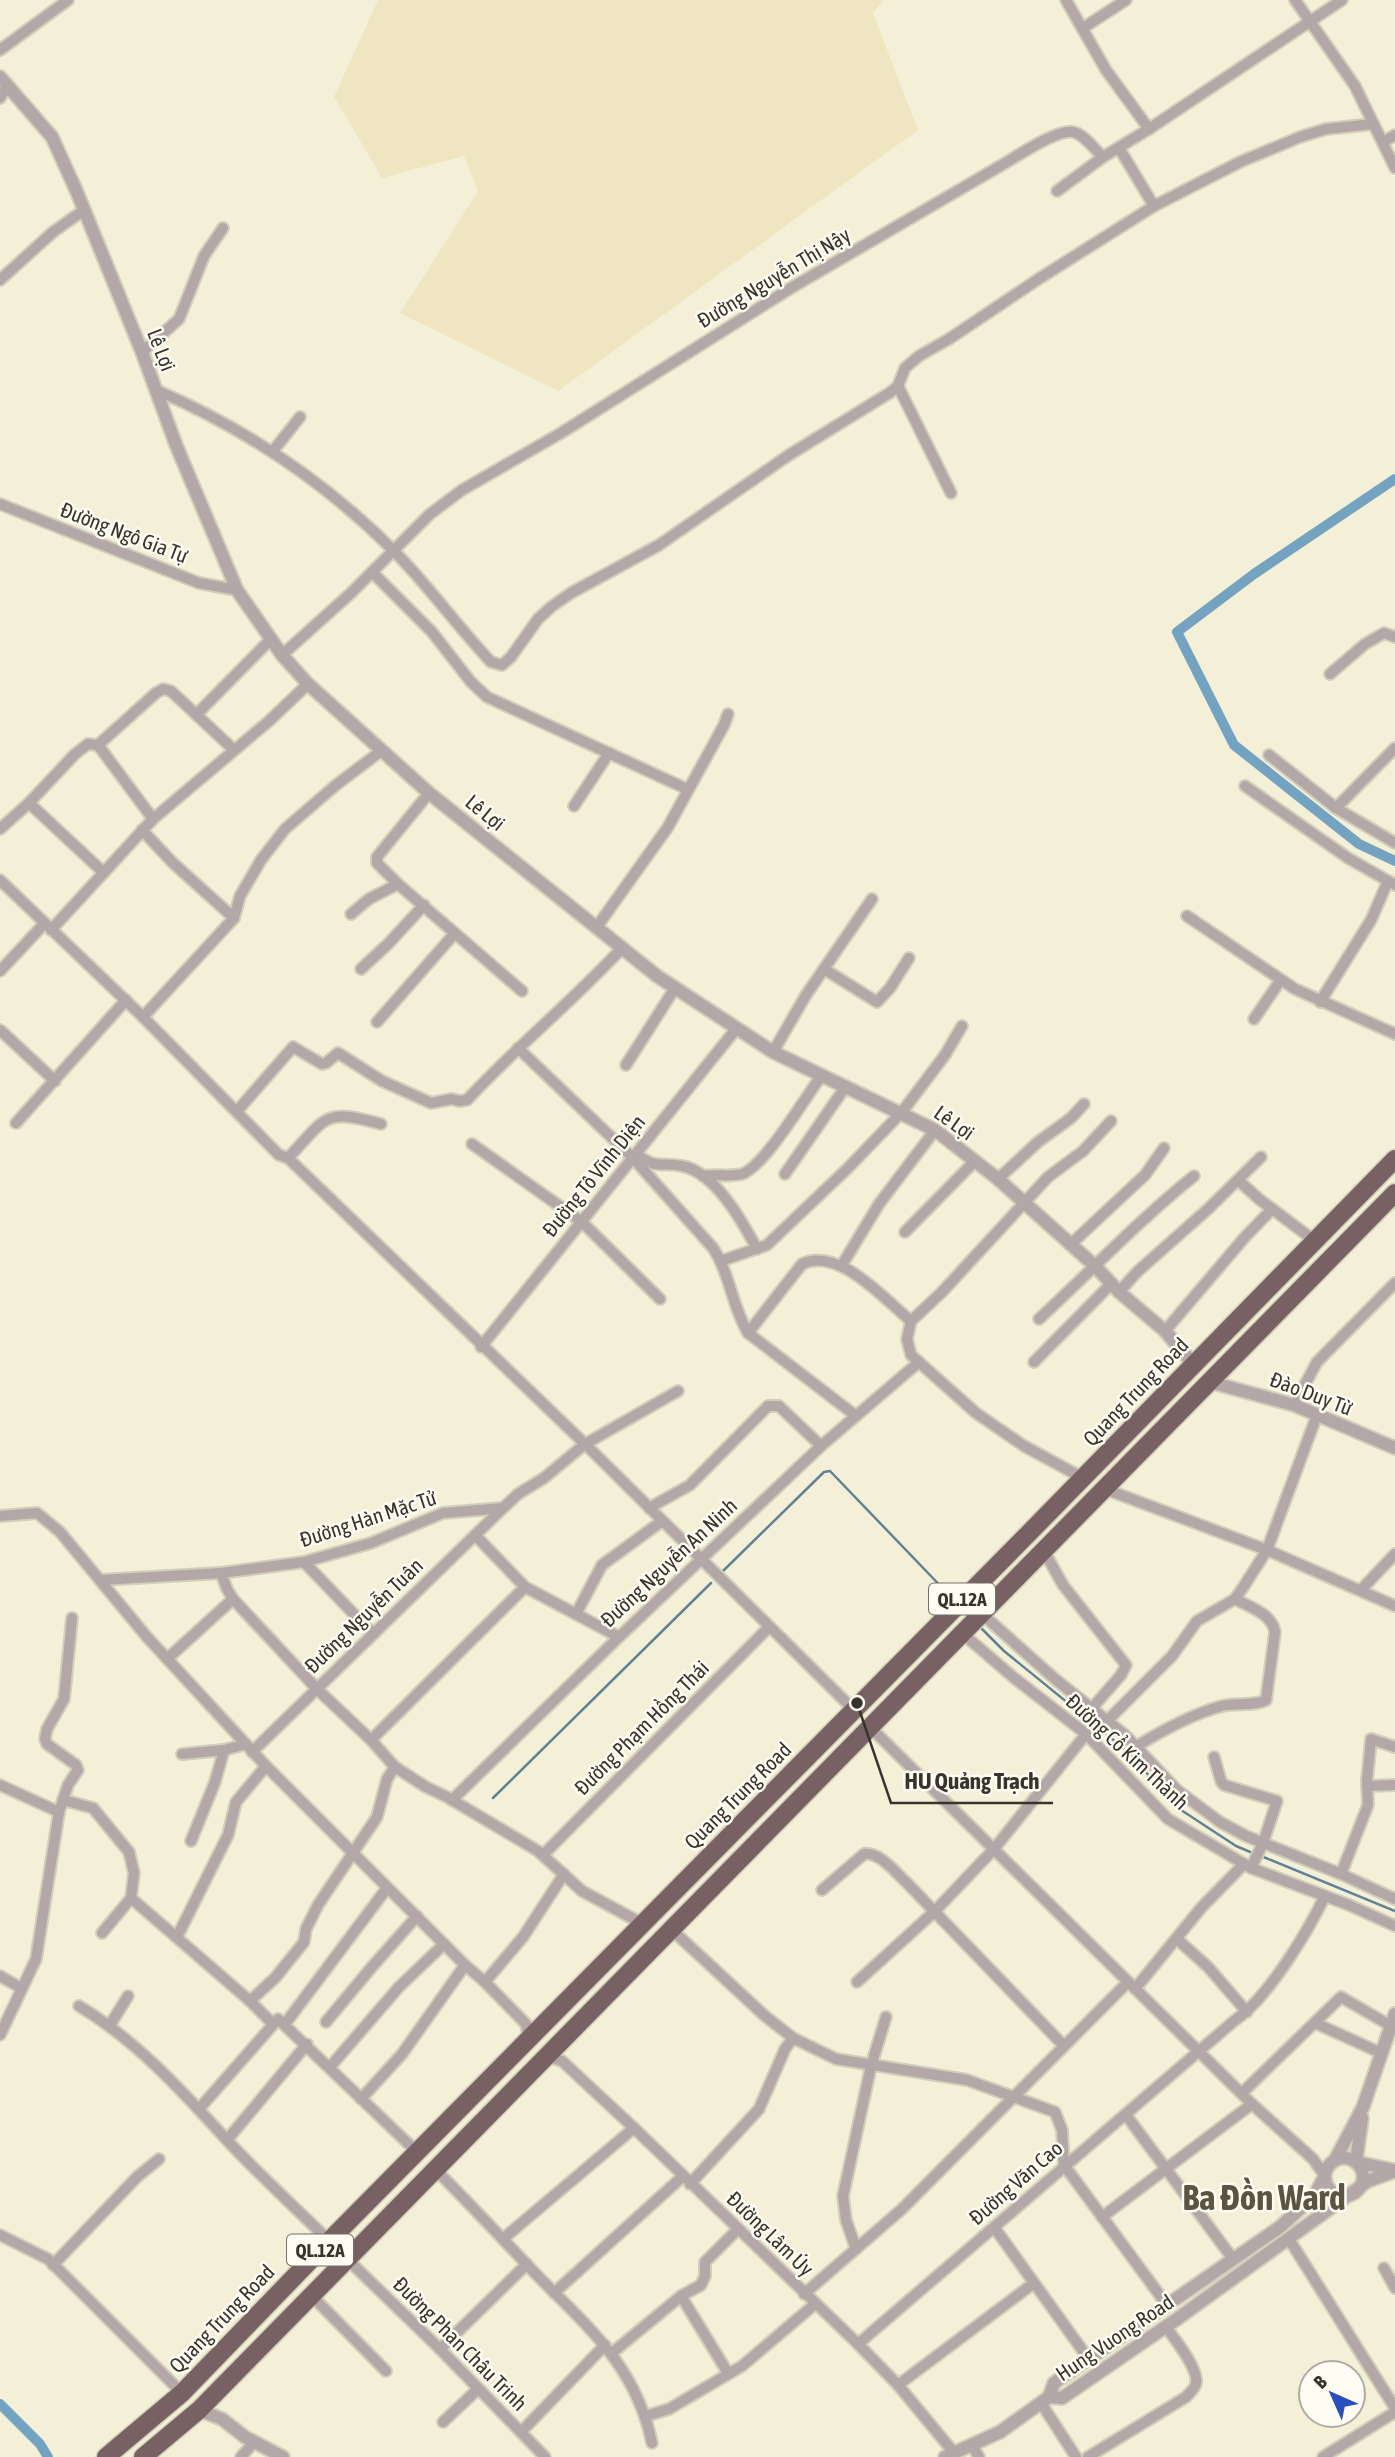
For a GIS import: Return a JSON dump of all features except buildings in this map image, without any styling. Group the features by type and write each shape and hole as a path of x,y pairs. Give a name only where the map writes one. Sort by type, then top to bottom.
{"highway":[{"name":"Quang Trung Road","path":"106,2457 183,2393 329,2241 1395,1159"},
{"name":"QL.12A","path":"143,2457 199,2410 1395,1193"},
{"path":"1194,1365 1210,1382"},
{"path":"1028,1534 1044,1551"},
{"path":"981,1581 998,1598"},
{"path":"939,1623 958,1637"},
{"path":"854,1710 870,1727"},
{"path":"529,2039 546,2056"},
{"path":"329,2241 347,2259"},
{"path":"183,2393 199,2410"}],"street":[{"path":"0,50 68,0"},
{"path":"1066,0 1106,70 1149,129"},
{"path":"1083,28 1112,4 1126,0"},
{"path":"1296,0 1355,86 1395,168"},
{"path":"1057,191 1103,157 1342,0"},
{"path":"0,99 4,81"},
{"name":"Lê Lợi","path":"4,81 52,137 237,590 282,654 308,684 429,793 621,949 675,988 773,1052 935,1130 998,1179 1096,1267 1165,1331 1194,1365"},
{"path":"156,390 199,409 273,451 355,516 393,550 491,662 502,665 516,651 538,619 551,607 659,545 789,455 898,386 905,368 919,356 948,340 1154,206 1240,162 1300,137 1326,129 1373,124"},
{"name":"Đường Nguyễn Thị Nậy","path":"282,654 372,572 430,514 462,491 561,433 791,288 1041,144 1070,132 1077,133 1103,157"},
{"path":"1383,142 1395,135"},
{"path":"1119,148 1154,206"},
{"path":"0,280 52,232 84,210"},
{"path":"142,352 179,318 204,256 223,228"},
{"path":"898,386 951,493"},
{"path":"273,451 300,417"},
{"name":"Đường Ngô Gia Tự","path":"0,504 199,583 237,590"},
{"path":"372,572 432,632 471,682 487,697 687,789"},
{"path":"1330,674 1364,644 1384,632 1395,637"},
{"path":"197,714 271,639"},
{"path":"0,971 103,872 153,819 308,684"},
{"path":"0,829 85,745 98,745 163,689 171,691 234,750"},
{"path":"596,928 657,845 728,714"},
{"path":"98,745 153,819"},
{"path":"1336,808 1395,748"},
{"path":"143,1017 234,918 240,896 261,860 285,829 381,751"},
{"path":"574,806 609,753"},
{"path":"1269,755 1336,808 1395,844"},
{"path":"1245,786 1338,851 1392,883 1320,1002"},
{"path":"429,793 376,860 380,868 522,991"},
{"path":"29,803 103,872"},
{"path":"142,830 173,863 234,918"},
{"path":"0,880 126,1000 279,1155 288,1158 481,1347 585,1444 854,1710"},
{"path":"351,914 369,899 398,884"},
{"path":"773,1052 824,969 872,899"},
{"path":"361,969 424,905"},
{"path":"1187,916 1280,981 1320,1002 1395,1034"},
{"path":"377,1022 455,933"},
{"path":"237,1110 293,1047 322,1064 338,1052 382,1081 436,1103 447,1099 467,1100 518,1048 593,980 621,949"},
{"path":"824,969 877,1002 890,988 909,958"},
{"path":"1254,1019 1280,981"},
{"path":"626,1065 675,988"},
{"path":"16,1123 126,1000"},
{"path":"721,1261 757,1249 777,1236 848,1168 902,1112 945,1055 962,1026"},
{"name":"Đường Tô Vĩnh Diện","path":"481,1347 736,1029"},
{"path":"0,1030 55,1081"},
{"path":"518,1048 634,1156 721,1261 738,1315 748,1333 856,1416"},
{"path":"703,1176 740,1174 752,1167 784,1129 822,1075"},
{"path":"785,1174 846,1086"},
{"path":"998,1179 1084,1104"},
{"path":"288,1158 328,1118 350,1115 381,1124"},
{"path":"1083,1478 1024,1446 983,1419 911,1355 907,1345 911,1321 942,1292 1048,1177 1097,1139 1111,1121"},
{"path":"842,1265 870,1218 935,1130"},
{"path":"472,1144 582,1222 660,1299"},
{"path":"1070,1245 1145,1175 1164,1148"},
{"path":"634,1156 651,1164 682,1166 703,1176 729,1202 757,1249"},
{"path":"1034,1362 1116,1287 1137,1272 1261,1157"},
{"path":"905,1232 975,1161"},
{"path":"1039,1319 1096,1267 1131,1229 1194,1176"},
{"path":"1238,1180 1315,1241"},
{"path":"1165,1331 1272,1209"},
{"path":"748,1333 802,1264 812,1260 842,1265 911,1321"},
{"path":"1294,1405 1318,1362 1395,1283"},
{"name":"Đường Nguyễn An Ninh","path":"452,1800 618,1637 821,1446 919,1362"},
{"name":"Đào Duy Từ","path":"1210,1382 1294,1405 1395,1448"},
{"path":"503,1508 585,1444 678,1391"},
{"path":"649,1508 690,1485 768,1406 779,1406 821,1446"},
{"path":"1108,1720 1172,1656 1197,1621 1235,1599 1266,1550 1317,1415"},
{"path":"1105,1489 1266,1550 1395,1606"},
{"name":"Đường Nguyễn Tuân","path":"249,1748 317,1689 503,1508"},
{"name":"Đường Hàn Mặc Tử","path":"100,1580 221,1573 304,1562 371,1543 443,1513 503,1508"},
{"path":"0,1516 37,1513 60,1532 167,1659 266,1766 352,1854 527,2024 529,2039"},
{"path":"576,1614 602,1565 662,1521"},
{"path":"475,1535 525,1587 618,1637"},
{"path":"1044,1551 1063,1585 1126,1665 1121,1675 1093,1707"},
{"path":"1361,1590 1395,1554"},
{"path":"304,1562 373,1634"},
{"path":"221,1573 226,1589 233,1599 395,1767 543,1855 582,1891 643,1924"},
{"path":"371,1740 525,1587"},
{"path":"167,1659 233,1599"},
{"path":"1136,1746 1164,1729 1223,1706 1266,1700 1274,1626 1267,1617 1235,1599"},
{"path":"981,1613 1055,1679 1108,1720 1185,1797 1220,1822 1262,1845 1341,1874 1395,1899"},
{"path":"0,2035 38,1950 59,1812 68,1785 78,1768 47,1744 45,1735 64,1699 72,1618"},
{"name":"Đường Phạm Hồng Thái","path":"543,1855 769,1627"},
{"name":"Đường Cổ Kim Thành","path":"958,1637 1086,1734 1168,1819 1250,1864 1395,1926"},
{"path":"870,1727 1252,2104 1313,2159 1333,2192 1345,2195 1356,2191 1362,2180 1360,2167 1356,2162 1363,2107"},
{"path":"857,1982 934,1911 994,1849 1086,1734"},
{"path":"1341,1874 1368,1805 1371,1739 1395,1747"},
{"path":"182,1754 249,1748"},
{"path":"191,1841 215,1782 224,1751"},
{"path":"804,2294 902,2209 1064,2046 1131,1986 1177,1939 1211,1897 1250,1864 1262,1845 1277,1801 1224,1785 1214,1757"},
{"path":"177,1937 228,1835 236,1802 266,1766"},
{"path":"250,2001 275,1978 304,1942 306,1929 318,1905 377,1817 387,1779 395,1767"},
{"path":"0,1784 59,1812"},
{"path":"1367,1786 1395,1785"},
{"path":"63,1800 93,1808 129,1852 134,1873 131,1898 102,1933"},
{"path":"822,1890 864,1854 869,1853 879,1858 1064,2046"},
{"path":"485,1982 523,1937 564,1874"},
{"path":"200,2109 279,2024 387,1888"},
{"name":"Đường Văn Cao","path":"858,2344 1064,2165 1247,2012 1260,1998 1308,1929 1325,1896"},
{"path":"131,1898 250,2001 307,2045 417,2152"},
{"path":"326,2022 417,1916"},
{"path":"671,1930 793,2038 836,2059 967,2080 1055,2112 1062,2130 1064,2165 1167,2305 1196,2380 1195,2387 1186,2397 1088,2457"},
{"path":"1177,1939 1208,1967 1247,2012"},
{"path":"330,2067 399,1987 444,1944"},
{"path":"361,2099 402,2054 465,1965"},
{"path":"0,1976 21,1989"},
{"path":"110,2025 128,1996"},
{"path":"1242,2093 1342,1997 1393,2020 1363,2107 1325,2176"},
{"path":"79,2007 110,2025 200,2109 227,2140 329,2241"},
{"path":"856,2249 846,2220 843,2196 872,2066 886,2017"},
{"path":"1315,2023 1381,2053"},
{"path":"554,2292 686,2180 759,2109 785,2049 793,2038"},
{"path":"227,2140 307,2045"},
{"name":"Đường Lâm Úy","path":"546,2056 562,2061 858,2344 898,2385 950,2456"},
{"path":"1102,2217 1252,2104"},
{"path":"1126,2115 1233,2259"},
{"path":"504,2238 634,2128"},
{"path":"1313,2159 1333,2162 1346,2158 1395,2170"},
{"path":"53,2265 137,2177 159,2160"},
{"path":"435,2169 609,2349 635,2389 646,2416 652,2443"},
{"name":"Hung Vuong Road","path":"1045,2400 1062,2398 1172,2323 1330,2207 1368,2181 1395,2170"},
{"name":"Hung Vuong Road","path":"1045,2400 1054,2383 1303,2209 1325,2176"},
{"path":"995,2227 1088,2358"},
{"path":"521,2432 609,2349 681,2296 701,2285 705,2276 705,2262 738,2230"},
{"path":"0,2235 48,2259 183,2393"},
{"path":"1289,2239 1395,2410 1323,2457"},
{"name":"Đường Phan Châu Trinh","path":"347,2259 440,2349 545,2457"},
{"path":"440,2349 527,2264"},
{"path":"1384,2268 1395,2288"},
{"path":"898,2385 1034,2283"},
{"path":"312,2295 386,2371"},
{"path":"681,2296 728,2373"},
{"path":"646,2416 669,2409 742,2366 815,2304"},
{"path":"443,2422 478,2389"},
{"path":"950,2456 976,2451 1045,2400 1076,2457"},
{"path":"199,2410 222,2419 254,2442 284,2457"},
{"path":"241,2457 254,2442"}],"sand":[{"path":"378,0 884,0 873,13 918,130 558,391 400,313 478,191 464,156 382,178 334,97"}],"waterway":[{"path":"1395,479 1254,574 1177,632 1234,745 1359,844 1395,861"},
{"path":"723,1571 824,1472 830,1471 953,1599"},
{"path":"493,1798 711,1583"},
{"path":"981,1628 1004,1651 1127,1751 1178,1808 1236,1846 1255,1854"},
{"path":"1261,1856 1395,1911"},
{"path":"0,2404 40,2444 48,2457"}],"place":[{"name":"HU Quảng Trạch","path":"857,1703"}],"district":[{"name":"Ba Đồn Ward","path":"1264,2198"}]}
